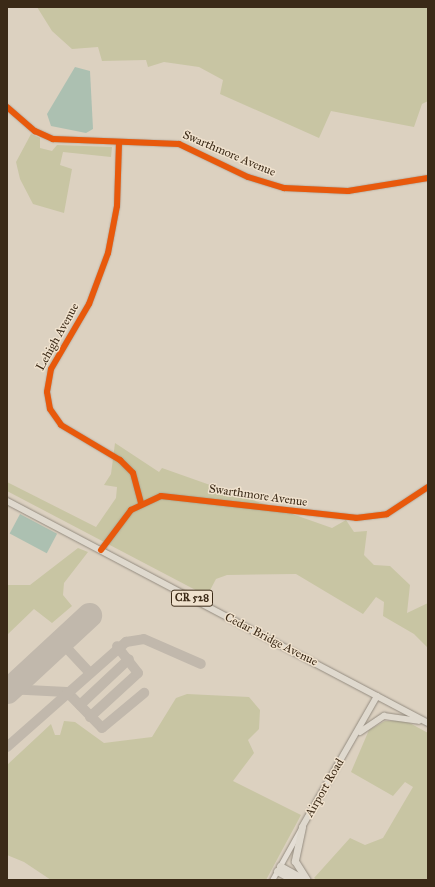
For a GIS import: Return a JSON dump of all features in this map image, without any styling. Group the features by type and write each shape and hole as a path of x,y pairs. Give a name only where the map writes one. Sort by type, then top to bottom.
{"highway":[{"path":"302,827 295,861 306,880"},
{"path":"278,868 306,880"},
{"path":"278,868 293,880"}],"main road":[{"name":"Cedar Bridge Avenue","path":"7,501 428,723"},
{"name":"Airport Road","path":"302,827 377,696"},
{"path":"352,740 365,726 384,716 398,716 428,723"}],"street":[{"name":"Swarthmore Avenue","path":"7,107 35,131 53,139 119,143 179,144 257,180 310,192 348,191 428,178"},
{"name":"Lehigh Avenue","path":"119,143 117,206 108,253 88,304 51,369 47,392 50,409 61,425 120,460 132,473 141,502"},
{"name":"Swarthmore Avenue","path":"101,550 124,516 141,502 161,496 184,497 324,517 356,518 387,514 428,487"},
{"name":"Airport Road","path":"272,880 302,827"}],"shaded area":[{"path":"37,7 428,7 428,101 422,104 414,127 331,111 319,138 220,94 223,80 199,67 164,62 148,67 146,60 102,61 98,47 72,49 52,31"},
{"path":"75,67 90,71 93,129 86,133 51,126 47,114"},
{"path":"31,134 40,138 40,148 52,151 57,145 112,147 111,157 63,152 60,165 72,169 64,213 33,204 20,179 16,162"},
{"path":"115,443 159,472 162,468 332,528 346,520 354,532 367,531 364,555 374,565 390,566 410,585 407,613 428,603 428,648 414,634 383,616 384,602 376,597 363,614 296,574 227,575 216,579 207,596 7,491 7,482 96,527 116,498 117,487 104,485 111,474"},
{"path":"20,514 57,534 47,553 10,533"},
{"path":"78,548 88,552 64,583 63,595 72,606 52,623 34,609 7,635 7,585 30,585"},
{"path":"187,694 249,697 260,710 259,729 248,740 254,753 233,781 301,815 266,880 51,880 24,862 7,855 7,765 51,724 55,735 60,735 64,721 75,722 104,743 152,737 176,698"},
{"path":"385,721 406,721 428,733 428,880 317,880 314,878 350,838 365,845 383,838 413,787 405,782 393,796 351,772 369,730"}],"taxiway":[{"path":"7,747 126,642 144,639 201,664"},
{"path":"57,644 63,644 89,672"},
{"path":"90,717 138,673 117,646"},
{"path":"80,705 129,659"},
{"path":"7,689 67,692 102,728 144,693"}],"runway":[{"path":"7,691 89,615"}],"cycle path":[{"path":"7,107 35,131 53,139 179,144 248,177 284,188 348,191 428,178"},
{"path":"119,143 117,206 108,253 89,304 51,369 47,392 50,409 61,425 120,460 133,473 141,503"},
{"path":"101,550 131,510 161,496 356,518 387,514 428,487"}]}
